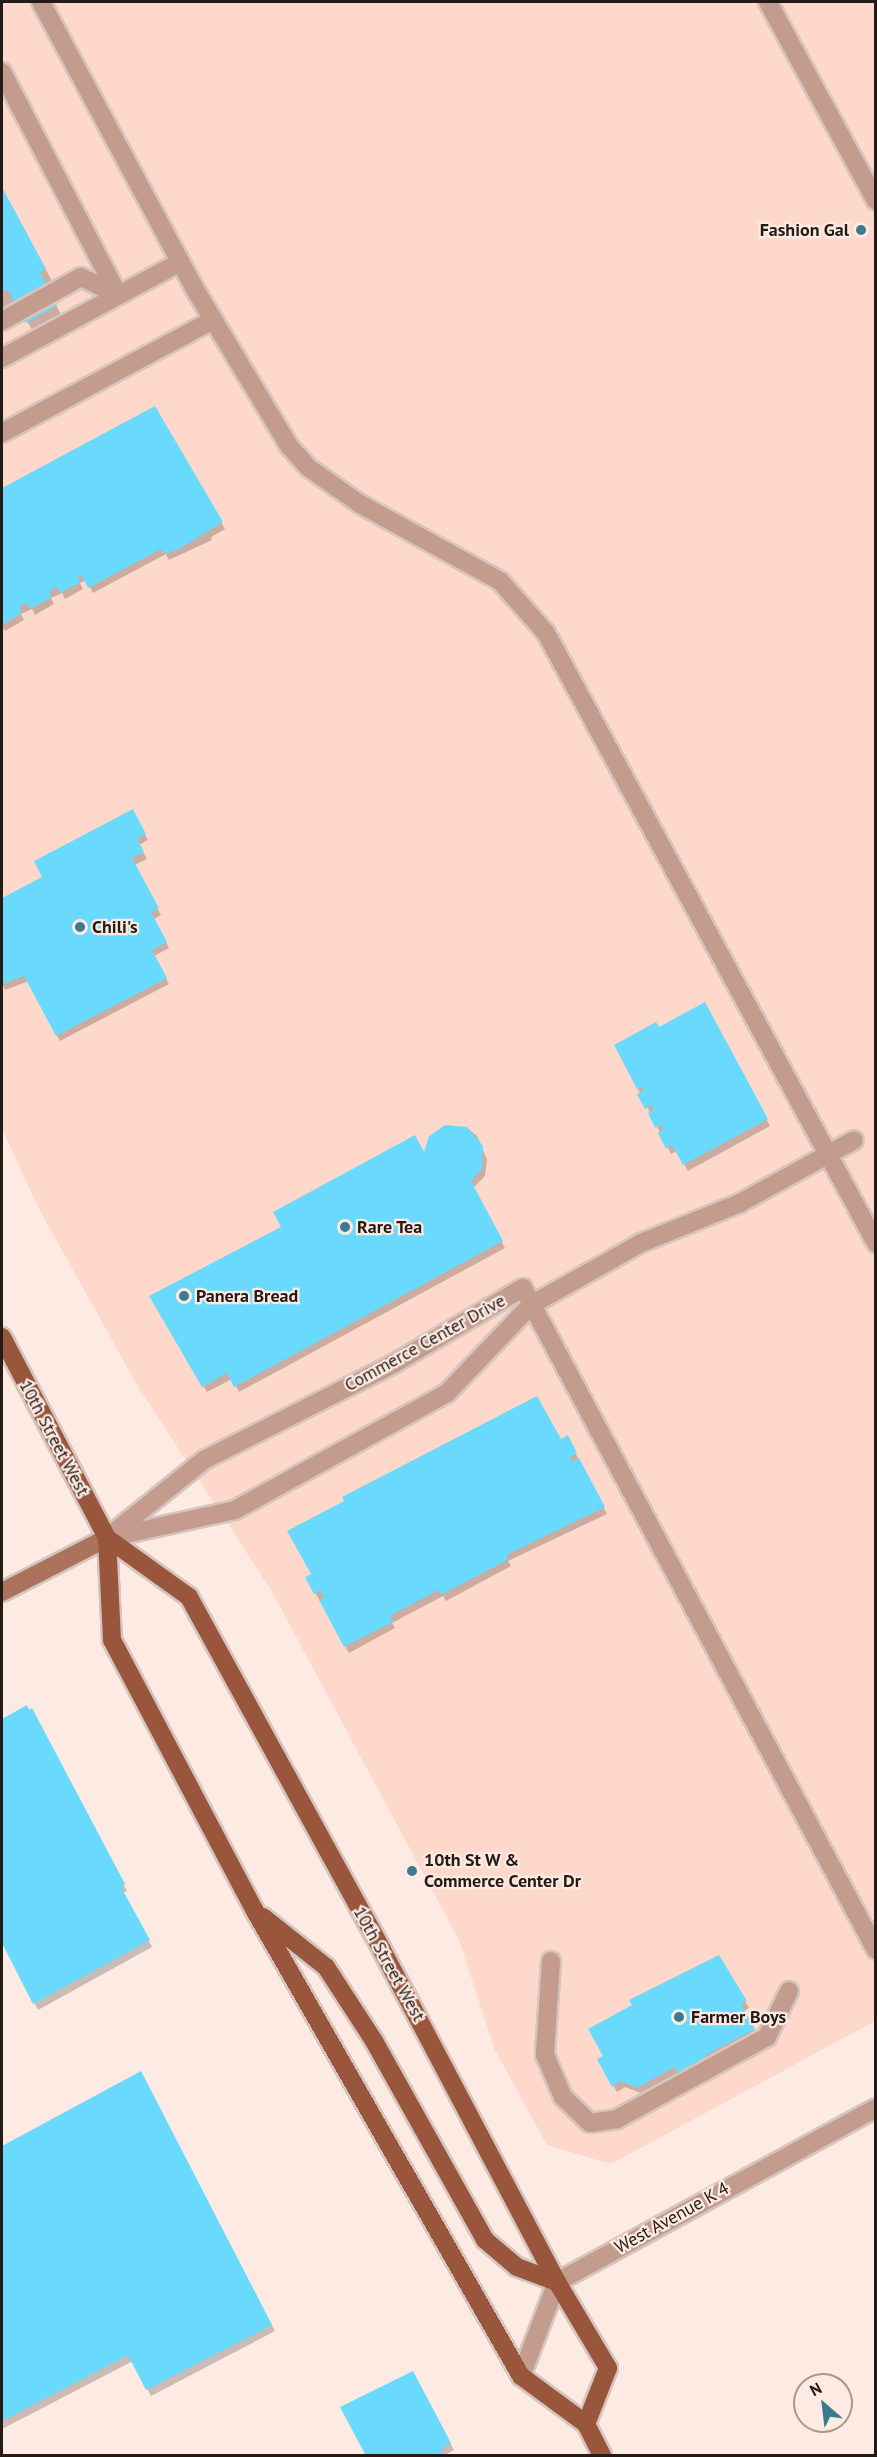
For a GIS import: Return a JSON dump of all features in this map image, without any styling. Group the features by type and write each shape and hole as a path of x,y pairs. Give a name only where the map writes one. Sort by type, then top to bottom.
{"main road":[{"name":"10th Street West","path":"2,1337 107,1538 112,1640 255,1911 521,2376 586,2424 602,2456"},
{"name":"10th Street West","path":"107,1538 189,1597 382,1950 557,2282 608,2368 586,2424"},
{"path":"255,1911 326,1967 374,2041 485,2240 517,2267 557,2282"}],"street":[{"path":"41,2 180,261 265,411 309,468 389,521 500,581 546,633 876,1243"},
{"path":"768,2 876,201"},
{"path":"2,72 118,295"},
{"path":"2,358 180,261"},
{"path":"2,321 81,277 118,295"},
{"path":"2,433 213,320"},
{"path":"854,1140 740,1203 641,1243 531,1305 876,1950"},
{"name":"Commerce Center Drive","path":"2,1592 107,1538 204,1460 395,1363 523,1288 531,1305 447,1393 235,1510 107,1538"},
{"path":"551,1961 545,2055 563,2097 590,2124 617,2119 767,2037 789,1991"},
{"name":"West Avenue K 4","path":"557,2282 876,2108"},
{"path":"521,2376 557,2282"}],"shaded area":[{"path":"2,2 875,2 875,2021 611,2164 547,2145 495,2050 459,1940 271,1590 137,1385 38,1207 2,1129"}],"building":[{"path":"2,187 46,269 40,272 57,306 26,323 7,289 2,292"},
{"path":"155,406 223,522 179,549 164,554 161,549 88,588 81,574 77,576 81,582 60,593 57,587 49,591 52,597 30,609 27,603 19,607 22,613 2,625 2,488"},
{"name":"Chili's","path":"133,809 146,834 137,838 144,852 132,858 159,908 151,912 167,942 152,950 167,978 56,1036 24,976 2,984 2,898 42,877 34,861"},
{"path":"705,1002 768,1119 683,1165 672,1145 666,1149 658,1133 664,1129 661,1125 655,1128 648,1113 654,1110 651,1105 645,1109 637,1094 643,1091 642,1087 637,1089 614,1045 656,1022 659,1027"},
{"path":"445,1125 467,1127 483,1146 482,1169 471,1181 503,1241 234,1387 227,1373 202,1387 149,1296 281,1227 273,1212 415,1135 424,1152 429,1136"},
{"path":"537,1396 561,1439 568,1435 577,1453 570,1457 572,1462 579,1458 605,1507 506,1555 509,1559 441,1595 438,1590 390,1616 393,1622 344,1647 319,1600 324,1597 321,1591 314,1594 305,1577 311,1574 287,1531 344,1501 342,1497"},
{"path":"27,1705 29,1710 32,1708 125,1884 121,1887 150,1940 33,2004 2,1943 2,1719"},
{"name":"Farmer Boys","path":"719,1955 747,2001 741,2004 755,2029 704,2056 708,2062 680,2078 674,2067 637,2088 620,2081 612,2087 597,2059 603,2056 588,2029 632,2005 629,2000"},
{"path":"141,2071 272,2325 146,2390 128,2355 2,2421 2,2146"},
{"path":"413,2371 451,2443 441,2449 445,2456 366,2456 340,2407"}],"place":[{"name":"Fashion Gal","path":"861,230"},
{"name":"Chili's","path":"80,927"},
{"name":"Rare Tea","path":"345,1227"},
{"name":"Panera Bread","path":"184,1296"},
{"name":"10th St W & Commerce Center Dr","path":"412,1871"},
{"name":"Farmer Boys","path":"679,2017"}]}
